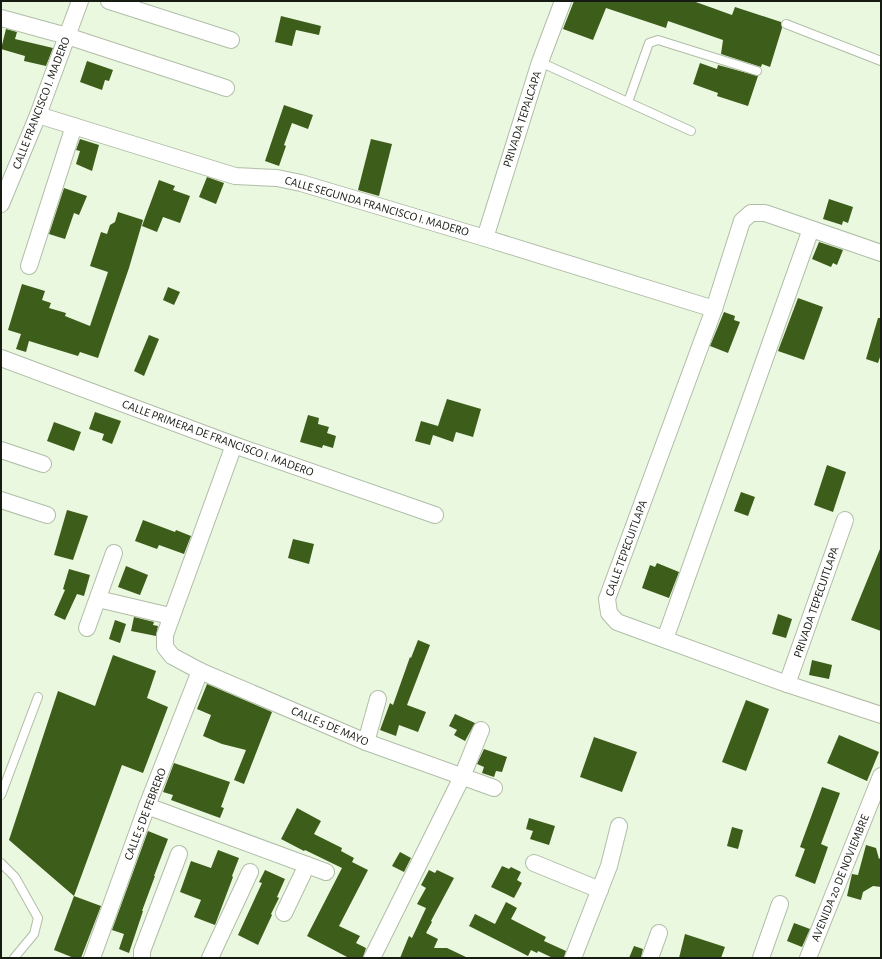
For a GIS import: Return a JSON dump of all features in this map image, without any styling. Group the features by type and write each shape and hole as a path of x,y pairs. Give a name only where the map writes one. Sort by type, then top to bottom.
{"street":[{"name":"CALLE FRANCISCO I. MADERO","path":"1,204 38,115 80,1"},
{"path":"109,1 231,40"},
{"name":"PRIVADA TEPALCAPA","path":"485,238 540,62 563,1"},
{"path":"1,18 67,36 226,88"},
{"name":"CALLE SEGUNDA FRANCISCO I. MADERO","path":"38,115 235,176 277,178 301,183 714,309"},
{"path":"29,266 74,126"},
{"name":"CALLE TEPECUITLAPA","path":"812,229 765,213 751,212 742,221 714,309 607,599 609,613 618,622 787,684 881,715"},
{"path":"665,639 812,229 881,253"},
{"name":"CALLE PRIMERA DE FRANCISCO I. MADERO","path":"1,358 234,444 435,515"},
{"name":"CALLE 5 DE MAYO","path":"234,444 170,616 165,635 165,647 172,656 200,671 366,742 494,788"},
{"path":"1,450 43,464"},
{"path":"1,500 47,515"},
{"name":"PRIVADA TEPECUITLAPA","path":"787,684 845,520"},
{"path":"87,628 114,553"},
{"path":"98,598 170,616"},
{"name":"CALLE 5 DE FEBRERO","path":"92,958 147,806 200,671"},
{"path":"366,742 378,699"},
{"path":"372,958 462,777 481,730"},
{"name":"AVENIDA 20 DE NOVIEMBRE","path":"808,958 881,776"},
{"path":"147,806 326,872"},
{"path":"572,958 609,866 619,826"},
{"path":"142,958 142,951 179,854"},
{"path":"534,863 600,890"},
{"path":"284,913 307,865"},
{"path":"210,958 250,872"},
{"path":"761,958 780,904"},
{"path":"650,958 659,933"}],"lane":[{"path":"786,24 881,61"},
{"path":"628,102 649,43 658,40 757,71"},
{"path":"540,62 691,131"},
{"path":"1,795 38,697"},
{"path":"1,863 15,877 38,918 34,934 14,958"}],"building":[{"path":"574,1 693,1 732,15 735,7 781,22 782,28 770,67 762,64 761,67 721,54 723,40 668,21 666,28 606,8 593,40 563,29"},
{"path":"281,16 321,26 319,35 296,30 292,46 275,42"},
{"path":"6,29 17,32 15,39 53,48 46,66 24,61 25,56 1,49"},
{"path":"87,61 113,70 109,81 105,80 102,90 80,82"},
{"path":"700,63 717,69 718,65 758,76 748,106 717,96 718,93 693,84"},
{"path":"284,105 313,115 308,129 292,123 284,145 286,146 279,166 265,161"},
{"path":"80,139 99,145 92,171 76,164 80,151 76,150"},
{"path":"371,139 392,144 379,196 358,190"},
{"path":"207,177 224,183 216,204 199,197"},
{"path":"159,180 175,186 173,190 190,196 180,223 163,217 157,232 142,226"},
{"path":"64,188 87,196 79,215 74,213 65,239 49,234"},
{"path":"829,199 853,207 848,223 843,221 842,225 823,219"},
{"path":"118,212 143,220 129,268 98,358 80,352 78,356 29,341 26,352 16,349 21,334 8,330 22,284 45,291 42,300 51,303 49,308 66,313 65,316 90,326 108,272 90,266 101,232 107,234 110,225 115,222"},
{"path":"819,242 843,250 837,265 833,263 831,267 812,259"},
{"path":"168,287 180,292 174,305 163,300"},
{"path":"798,298 823,307 804,360 778,351"},
{"path":"724,312 735,316 734,320 740,322 728,353 710,346"},
{"path":"878,318 881,318 881,354 878,363 866,359"},
{"path":"149,335 159,339 144,376 134,371"},
{"path":"447,399 481,409 473,437 456,432 453,442 433,435 430,445 415,441 421,421 438,426"},
{"path":"95,412 121,421 112,444 102,440 104,434 89,429"},
{"path":"308,415 319,418 318,424 329,427 327,433 336,436 333,448 323,445 322,448 300,442"},
{"path":"54,422 81,432 74,451 47,441"},
{"path":"827,465 846,472 833,512 814,505"},
{"path":"741,492 755,497 748,516 734,511"},
{"path":"67,510 88,516 73,560 54,555"},
{"path":"143,520 175,532 176,530 191,536 184,554 159,545 157,549 135,541"},
{"path":"293,539 314,544 309,564 288,558"},
{"path":"881,549 881,631 851,620"},
{"path":"657,563 679,572 669,598 642,588 650,565 655,567"},
{"path":"126,566 148,575 140,595 118,587"},
{"path":"69,569 90,575 84,596 77,594 65,620 54,615 65,590 63,589"},
{"path":"778,614 792,619 786,638 772,634"},
{"path":"134,617 154,622 153,625 158,626 156,636 131,631"},
{"path":"115,620 126,624 120,643 109,639"},
{"path":"418,640 430,645 407,705 426,712 418,732 399,725 396,736 380,730 390,703 393,705 410,657 411,658"},
{"path":"113,655 156,671 147,698 168,707 143,773 122,765 74,896 9,840 58,691 95,706"},
{"path":"812,660 832,665 829,679 809,675"},
{"path":"207,684 272,712 244,784 234,780 246,750 222,744 203,736 211,715 197,709"},
{"path":"746,700 769,709 746,771 722,762"},
{"path":"455,714 475,723 465,741 454,735 457,730 449,726"},
{"path":"839,735 879,752 867,781 827,763"},
{"path":"594,737 637,752 622,792 580,777"},
{"path":"484,749 507,757 502,772 496,771 494,777 482,773 484,767 477,764"},
{"path":"174,763 230,782 221,807 224,808 220,818 171,800 173,795 163,792"},
{"path":"822,787 840,793 821,844 828,847 815,884 795,876 805,849 800,847"},
{"path":"297,808 321,821 314,834 342,848 341,851 354,858 352,862 368,870 339,926 360,936 356,943 366,948 363,958 349,958 307,936 342,868 281,839"},
{"path":"529,818 555,826 549,845 530,839 533,831 526,829"},
{"path":"732,827 743,830 738,849 727,846"},
{"path":"148,831 168,839 142,911 129,953 119,949 124,934 112,930"},
{"path":"866,845 876,848 879,859 881,857 881,887 873,886 863,892 861,900 847,896 852,874 858,875"},
{"path":"218,850 239,858 215,925 194,917 201,900 180,892 191,861 211,868"},
{"path":"400,852 411,858 404,872 392,866"},
{"path":"502,866 509,869 511,867 521,872 517,880 522,883 514,898 491,887"},
{"path":"265,870 285,879 277,897 279,898 258,945 238,935 262,883 259,882"},
{"path":"429,870 435,873 437,870 454,878 426,933 438,939 434,948 447,948 468,958 400,958 409,936 412,938 426,908 417,904 426,888 421,885"},
{"path":"74,896 101,906 81,958 74,958 54,950"},
{"path":"506,902 517,908 511,919 546,937 544,941 566,951 564,958 553,958 538,951 537,953 531,950 528,956 469,926 475,914 495,924"},
{"path":"794,923 810,929 802,947 787,941"},
{"path":"685,934 725,947 721,958 679,958"},
{"path":"634,946 643,949 641,958 629,958"}]}
